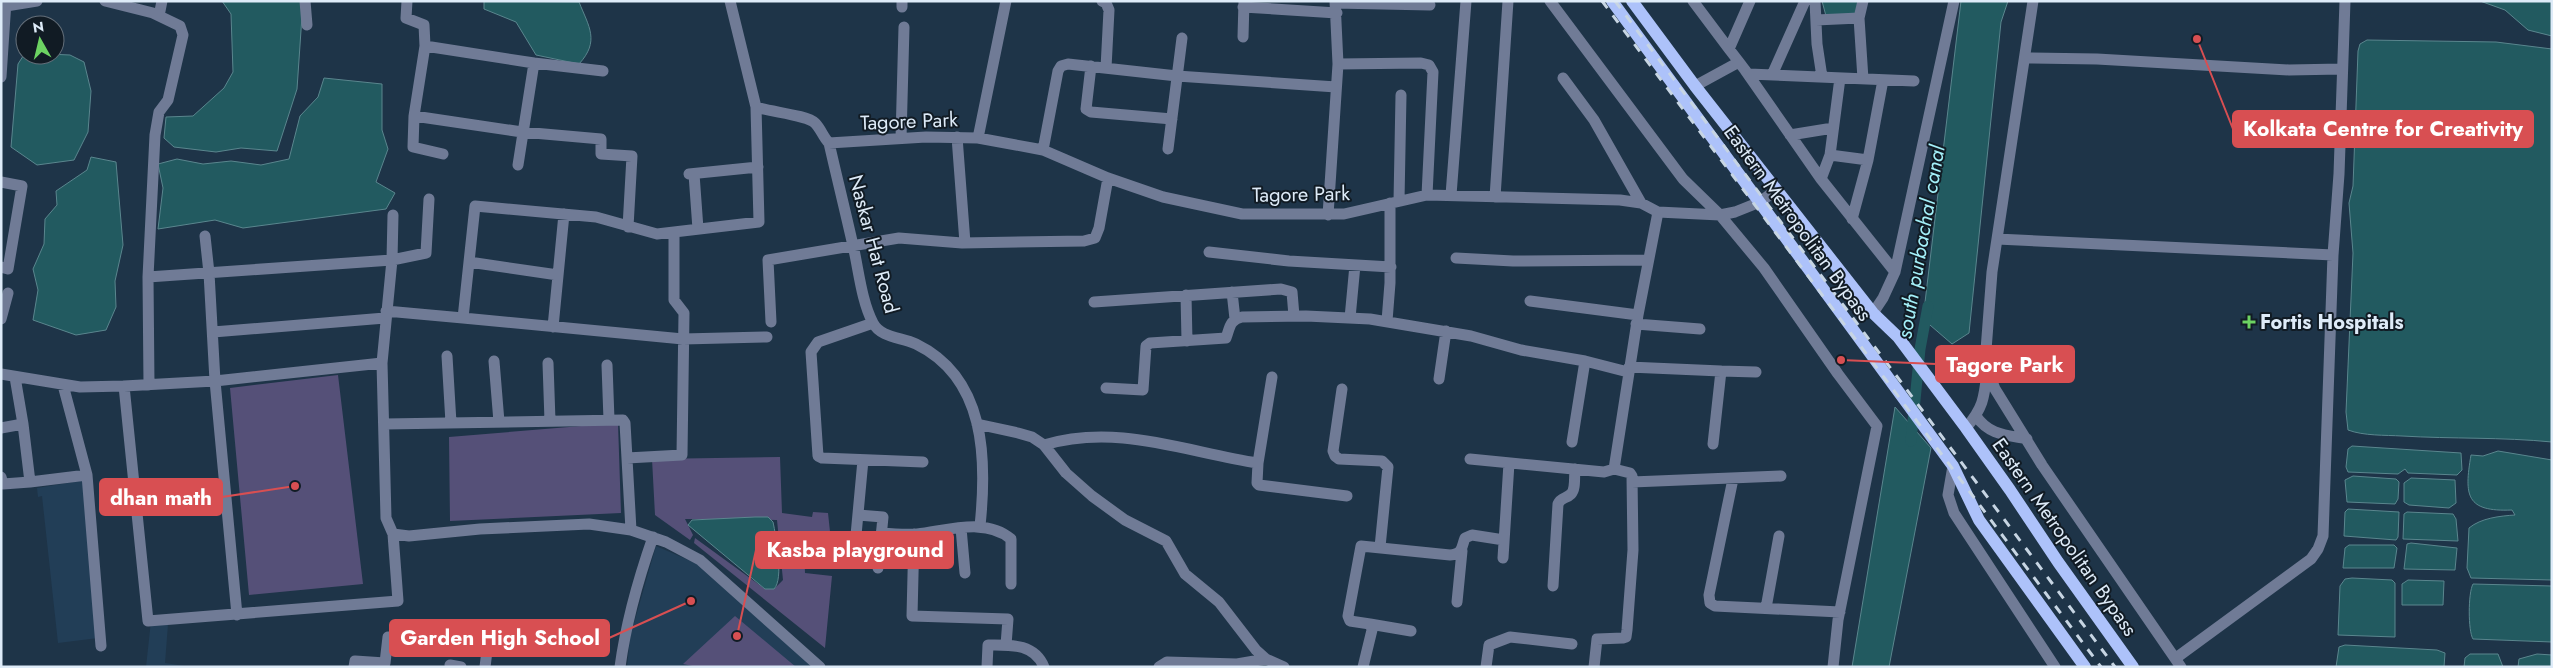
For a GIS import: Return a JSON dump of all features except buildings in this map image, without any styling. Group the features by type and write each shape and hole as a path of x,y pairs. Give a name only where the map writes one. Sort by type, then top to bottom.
{"main road":[{"name":"Eastern Metropolitan Bypass","path":"1612,1 1953,466 1979,520 2085,667"},
{"name":"Eastern Metropolitan Bypass","path":"1632,1 1695,86 1873,313 1898,337 1966,428 2133,667"}],"street":[{"path":"1,77 6,4 37,1"},
{"path":"105,1 159,16 180,26 183,36 168,100 159,112 155,135 148,277 148,385"},
{"path":"159,16 162,1"},
{"path":"305,1 307,25"},
{"path":"407,1 406,18 424,25 425,46 414,116 413,147 443,154"},
{"path":"463,318 475,206 596,217 628,228 657,234 759,222 756,107 730,1"},
{"path":"978,138 1006,1"},
{"path":"1102,1 1106,2 1109,10 1106,68"},
{"path":"1451,195 1466,1"},
{"path":"1495,197 1508,1"},
{"path":"1550,1 1683,179 1720,215 1764,268 1827,359 1877,426 1840,612 1833,667"},
{"path":"1693,1 1749,74 1821,179 1893,277"},
{"path":"1729,49 1750,1"},
{"path":"1772,75 1805,1"},
{"path":"1815,1 1822,77"},
{"path":"1863,1 1859,18 1863,79"},
{"path":"1873,313 1893,277 1954,1"},
{"path":"1966,428 1976,416 1984,400 1987,373 1984,349 1997,239 2026,58 2033,1"},
{"path":"1987,373 1995,390 2027,439 2179,663 2311,559 2318,549 2323,536 2328,451 2333,255 2339,174 2341,69 2345,1"},
{"path":"1243,37 1244,4 1336,6 1430,5"},
{"path":"1328,215 1338,64 1336,6"},
{"path":"1816,20 1859,18"},
{"path":"901,138 904,27"},
{"path":"1168,148 1182,38"},
{"path":"425,46 534,63 603,71"},
{"path":"2026,58 2097,59 2289,70 2341,69"},
{"path":"1695,86 1739,62"},
{"path":"518,165 534,63"},
{"path":"1338,64 1421,63 1429,65 1433,72 1427,195"},
{"path":"1043,150 1058,72 1062,66 1068,64 1176,76 1336,87"},
{"path":"1091,66 1086,109 1091,112 1172,120"},
{"path":"1749,74 1914,81"},
{"path":"1563,78 1594,120 1641,203"},
{"path":"1821,179 1830,155 1840,78"},
{"path":"1852,219 1868,160 1883,80"},
{"path":"1387,321 1401,95"},
{"name":"Naskar Hat Road","path":"756,107 772,113 804,116 816,124 822,137 829,143 864,297 873,323 880,333 916,344 937,357 958,376 967,391 977,424 984,478 980,526"},
{"path":"414,116 522,132 600,139 601,154 632,156 628,228"},
{"path":"1790,135 1833,128"},
{"path":"957,137 965,243"},
{"name":"Tagore Park","path":"829,143 901,138 978,138 1043,150 1108,178 1163,197 1223,212 1263,215 1328,215 1362,211 1427,195 1451,195 1620,200 1641,203 1658,212 1720,215 1763,206 1776,190"},
{"path":"1830,155 1868,160"},
{"path":"698,229 692,174 758,167"},
{"path":"771,322 768,260 854,248 899,238 965,243 1084,241 1094,238 1099,228 1108,178"},
{"path":"1,182 22,186 8,269 1,267"},
{"path":"148,277 392,260 426,253 429,199"},
{"path":"1614,469 1637,319 1658,212"},
{"path":"553,327 564,214"},
{"path":"124,386 148,621 398,601 393,534 386,518 382,363 392,260 392,215"},
{"path":"627,458 682,455 684,313 674,300 674,232"},
{"path":"205,236 215,381 237,615"},
{"path":"1997,239 2333,255"},
{"path":"1209,252 1252,258 1391,267"},
{"path":"1456,258 1513,261 1648,260"},
{"path":"469,262 558,275"},
{"path":"1350,318 1355,265"},
{"path":"1094,302 1287,290 1292,292 1294,298 1294,316"},
{"path":"1106,388 1142,390 1146,346 1155,341 1226,338 1234,319 1232,292"},
{"path":"1,319 8,293"},
{"path":"1186,295 1186,341"},
{"path":"1530,301 1700,329"},
{"path":"213,332 386,314 463,318 683,339 767,337"},
{"path":"1234,319 1294,316 1387,321 1446,331 1521,350 1629,369 1756,372"},
{"path":"873,323 818,342 811,352 818,456 923,462"},
{"path":"1439,379 1446,331"},
{"path":"447,356 451,423"},
{"path":"494,361 499,422"},
{"path":"1572,442 1585,361"},
{"path":"1,374 63,385 124,386 215,381 382,363"},
{"path":"548,363 550,421"},
{"path":"607,366 609,420"},
{"path":"1713,444 1721,371"},
{"path":"15,377 30,482"},
{"path":"1272,377 1258,463 1257,483 1259,485 1347,496"},
{"path":"63,385 87,475 101,646"},
{"path":"1342,389 1333,451 1335,456 1340,459 1382,461 1388,467 1380,547"},
{"path":"1976,416 1983,426 1991,432 2027,439"},
{"path":"385,424 609,420 625,422 631,530"},
{"path":"1,428 23,424"},
{"path":"977,424 1025,435 1044,445 1066,473 1092,496 1125,520 1166,542 1185,574 1219,602 1266,659 1284,667"},
{"path":"1044,445 1086,436 1122,436 1258,463"},
{"path":"1470,459 1604,472 1614,469 1630,473 1632,482 1633,558 1626,637 1597,639 1594,667"},
{"path":"855,546 863,460"},
{"path":"1503,558 1509,463"},
{"path":"1953,466 1948,495 1954,513 2055,667"},
{"path":"1553,586 1558,504 1560,499 1571,494 1574,469"},
{"path":"1,477 4,484 87,475"},
{"path":"1632,482 1733,480 1781,476"},
{"path":"1733,480 1709,595 1710,603 1715,606 1840,612"},
{"path":"858,515 883,517 878,568"},
{"path":"393,534 409,536 480,529 589,524 631,530 653,537 700,560 820,667"},
{"path":"881,533 914,534 980,526 1006,534 1011,539 1011,584"},
{"path":"961,528 965,573"},
{"path":"914,534 912,616 1008,619 1006,645"},
{"path":"1457,602 1465,538 1472,535 1504,540"},
{"path":"1766,608 1779,536"},
{"path":"620,667 624,636 636,589 653,537"},
{"path":"1411,631 1350,621 1348,608 1361,546 1450,555 1457,555 1462,551"},
{"path":"1363,667 1372,630 1370,624"},
{"path":"354,667 355,661 385,663 388,637 488,643 527,643"},
{"path":"1486,667 1490,645 1510,637 1572,644"},
{"path":"485,667 488,643"},
{"path":"988,667 988,645 1006,645 1030,650 1044,667"},
{"path":"1159,667 1167,662 1204,665 1250,664 1266,659"}],"shaded area":[{"path":"222,1 303,1 297,89 277,151 241,148 216,152 174,147 164,138 166,117 193,116 224,88 233,72 231,14"},
{"path":"484,1 579,2 591,34 589,48 579,64 536,55 516,22 484,9"},
{"path":"1822,1 1860,1 1859,14 1826,16"},
{"path":"1961,1 2008,1 2001,22 1969,333 1952,344 1923,319"},
{"path":"2480,1 2552,1 2552,36 2528,30 2505,10"},
{"path":"2367,40 2496,42 2552,49 2552,442 2375,435 2348,430 2346,412 2353,253 2349,203 2353,186 2358,51 2360,44"},
{"path":"65,55 70,55 84,62 91,91 88,132 74,160 37,165 11,147 18,65 65,65"},
{"path":"324,78 382,84 382,130 388,149 376,182 395,193 386,209 243,228 215,220 158,229 163,188 158,164 177,159 203,164 231,161 261,165 289,159 300,116 318,97"},
{"path":"91,157 116,162 123,245 115,281 116,307 106,330 76,335 33,320 38,290 33,269 44,244 45,219 57,205 56,191 87,170"},
{"path":"338,375 363,584 249,595 230,388"},
{"path":"1895,407 1931,448 1889,667 1852,667"},
{"path":"618,423 621,513 450,521 449,437"},
{"path":"2352,446 2461,453 2462,470 2457,475 2408,473 2405,469 2398,474 2348,472 2346,467 2348,449"},
{"path":"2498,451 2552,460 2552,580 2471,578 2467,568 2469,528 2485,520 2515,515 2512,510 2485,508 2477,504 2472,499 2469,491 2468,481 2471,455 2483,456"},
{"path":"780,457 782,513 812,517 813,512 828,513 831,541 809,540 804,546 805,573 832,576 825,648 694,543 695,538 765,589 774,589 783,580 777,520 685,519 693,535 690,540 655,515 652,459"},
{"path":"2353,476 2396,479 2399,482 2398,499 2395,504 2347,502 2345,480"},
{"path":"2411,478 2455,480 2456,503 2449,508 2409,505 2404,502 2404,483"},
{"path":"86,480 98,638 58,643 42,496 38,497 37,488"},
{"path":"2348,509 2399,512 2398,537 2396,540 2344,536 2345,512"},
{"path":"2407,512 2453,514 2456,519 2458,541 2403,539 2404,514"},
{"path":"768,517 773,522 779,567 777,584 774,589 765,589 688,525 692,520"},
{"path":"2407,544 2457,548 2455,570 2404,569"},
{"path":"2349,545 2394,545 2397,548 2394,568 2343,568 2345,548"},
{"path":"656,546 700,565 817,667 627,667 630,637"},
{"path":"2345,579 2392,580 2395,583 2395,637 2338,635 2340,586"},
{"path":"2408,580 2444,581 2443,605 2402,605 2402,584"},
{"path":"2473,584 2552,586 2552,642 2473,639 2469,612"},
{"path":"735,616 796,667 697,667 683,664"},
{"path":"151,621 168,624 165,663 191,667 146,667"},
{"path":"2345,645 2437,650 2445,653 2444,667 2336,667 2339,647"},
{"path":"2470,654 2498,654 2503,667 2464,667 2465,658"},
{"path":"2537,654 2552,655 2552,667 2518,667 2519,659"}],"waterway":[{"name":"south purbachal canal","path":"1911,441 1920,349 1928,306"}],"railway":[{"path":"1602,1 2101,667"},
{"path":"1615,1 2115,667"}],"place":[{"name":"Kolkata Centre for Creativity","path":"2197,39"},
{"name":"Fortis Hospitals","path":"2249,322"},
{"name":"Tagore Park","path":"1841,360"},
{"name":"dhan math","path":"295,486"},
{"name":"Garden High School","path":"691,601"},
{"name":"Kasba playground","path":"737,636"}]}
